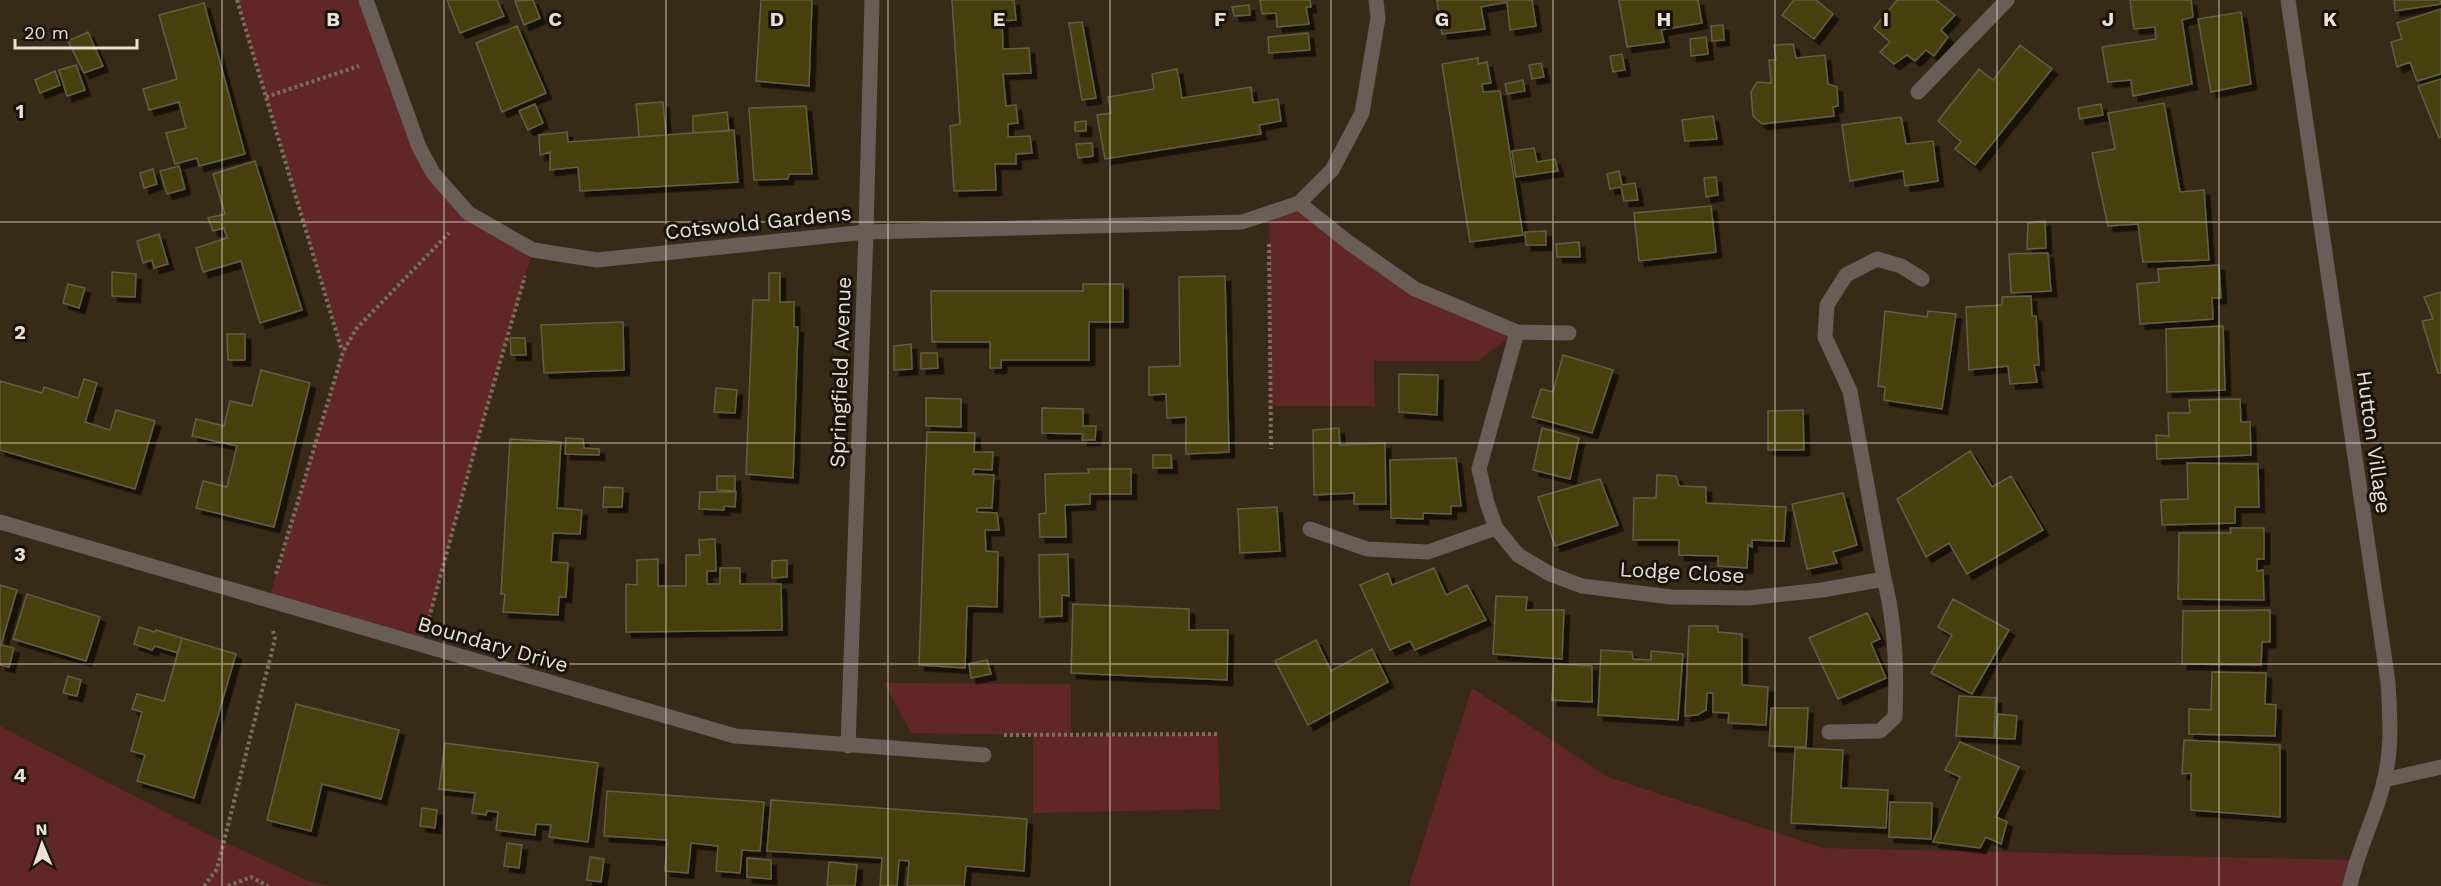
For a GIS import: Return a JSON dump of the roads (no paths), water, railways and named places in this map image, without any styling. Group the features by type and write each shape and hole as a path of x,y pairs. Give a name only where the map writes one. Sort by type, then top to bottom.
{"street":[{"name":"Cotswold Gardens","path":"366,0 418,147 433,173 468,213 532,250 597,260 866,232 1242,222 1299,203 1332,170 1362,113 1378,18 1376,0"},
{"name":"Springfield Avenue","path":"848,746 872,0"},
{"path":"1918,92 2007,0"},
{"name":"Hutton Village","path":"2288,0 2388,682 2392,738 2384,780 2355,860 2350,886"},
{"path":"1299,203 1348,242 1415,289 1517,332 1569,333"},
{"path":"1829,732 1880,731 1895,717 1896,658 1891,604 1884,579 1850,391 1824,337 1827,305 1846,275 1877,259 1901,266 1922,279"},
{"name":"Lodge Close","path":"1517,332 1479,469 1496,528 1518,555 1550,574 1582,586 1671,597 1748,598 1822,590 1884,579"},
{"name":"Boundary Drive","path":"0,522 268,602 735,736 984,755"},
{"path":"1310,529 1367,549 1428,552 1496,528"},
{"path":"2384,780 2441,767"}]}
